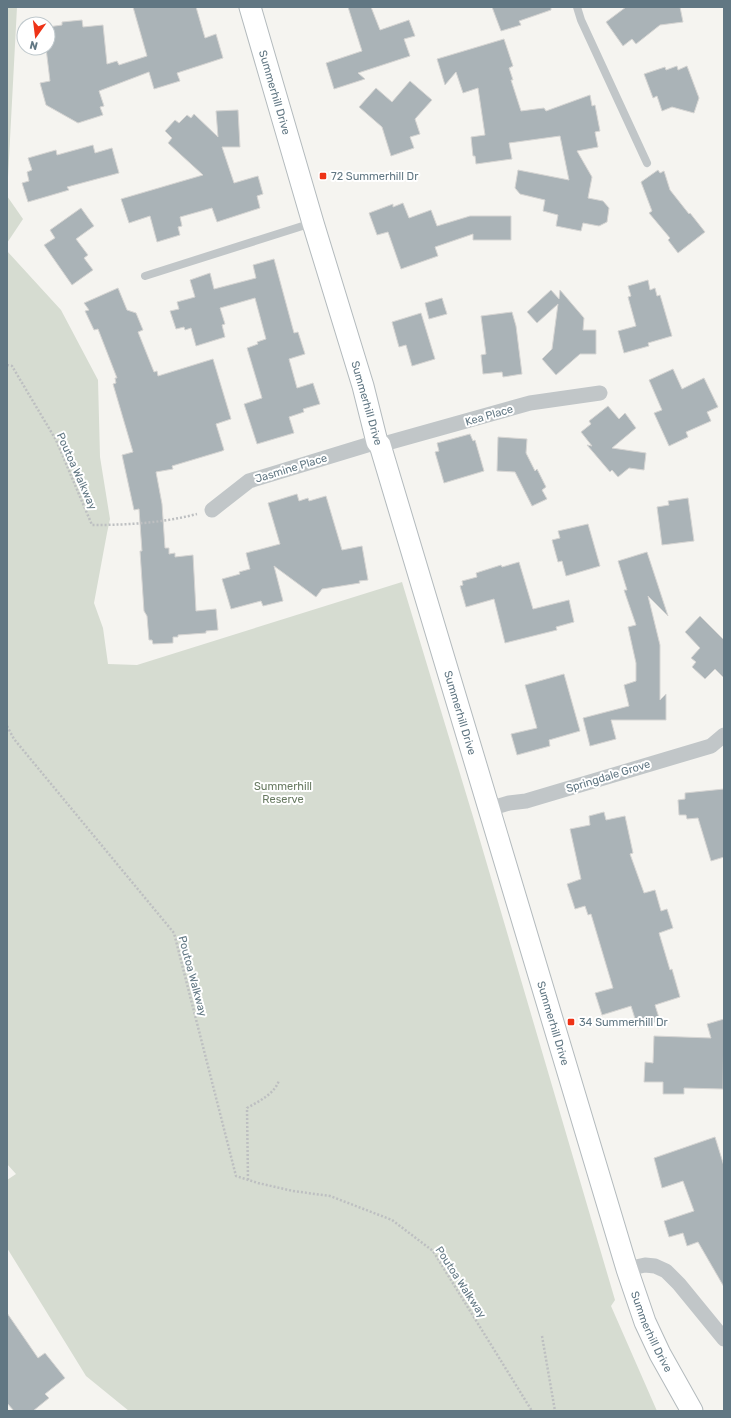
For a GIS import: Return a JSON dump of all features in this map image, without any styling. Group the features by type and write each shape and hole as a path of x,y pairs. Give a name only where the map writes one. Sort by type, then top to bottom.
{"main road":[{"name":"Summerhill Drive","path":"250,7 313,223 627,1270 645,1322 660,1354 692,1411"}],"street":[{"name":"Kea Place","path":"379,444 530,403 600,394"},
{"name":"Jasmine Place","path":"212,510 249,481 379,444"},
{"name":"Springdale Grove","path":"489,809 509,803 526,801 711,746 724,736"},
{"path":"627,1270 646,1265 655,1266 666,1271 679,1284 724,1340"}],"lane":[{"path":"577,7 581,20 648,163"},
{"path":"145,276 313,223"}],"path":[{"name":"Poutoa Walkway","path":"7,365 12,366 56,440 92,525 127,525 174,520 212,510"},
{"name":"Poutoa Walkway","path":"7,726 14,739 174,933 236,1176 293,1191 330,1196 392,1220 433,1251 532,1411"},
{"path":"248,1180 247,1108 274,1090 277,1087 279,1080"},
{"path":"542,1336 555,1411"}],"green space":[{"path":"7,7 17,7 16,16 7,196"},
{"path":"7,196 23,219 7,243"},
{"name":"Summerhill Reserve","path":"7,251 61,310 98,380 100,457 110,519 94,603 103,628 108,664 137,665 402,582 474,820 615,1300 611,1306 657,1411 129,1411 86,1376 7,1248 7,1180 16,1174 7,1164"}],"building":[{"path":"133,7 196,7 205,38 216,34 223,58 177,73 180,81 154,89 149,72 99,91 104,106 100,107 103,115 78,123 46,105 40,83 50,81 47,56 56,56 56,26 62,25 62,22 82,20 83,27 103,25 107,64 117,61 119,65 147,56"},
{"path":"348,7 371,7 380,30 409,20 415,36 404,39 410,56 358,73 365,79 334,89 326,63 362,51"},
{"path":"492,7 551,7 551,10 519,21 521,25 501,31"},
{"path":"626,7 680,7 683,22 660,25 636,44 632,39 623,46 606,22"},
{"path":"504,39 513,66 509,68 513,80 511,80 521,111 544,108 546,111 590,95 592,106 595,105 600,131 595,132 598,147 577,151 592,177 588,198 603,201 609,208 607,222 599,226 583,223 581,231 556,226 558,215 543,211 545,200 520,194 515,188 518,170 569,180 560,136 509,143 512,159 476,164 475,156 473,156 471,137 485,135 478,88 463,93 456,72 445,85 437,59"},
{"path":"677,66 678,70 687,66 699,98 694,113 672,107 662,111 657,96 653,98 644,74 665,67 666,70"},
{"path":"410,81 432,100 415,119 420,134 410,137 414,148 391,156 382,127 359,107 376,88 392,102"},
{"path":"238,110 240,147 222,147 234,183 258,176 263,194 257,196 260,208 217,222 212,208 180,217 182,226 178,227 180,235 157,242 150,216 129,223 121,199 203,175 168,143 172,138 165,131 175,120 179,123 187,115 191,118 194,114 218,137 216,111"},
{"path":"93,145 95,153 112,148 119,173 67,187 69,190 28,202 22,183 29,181 27,172 32,170 28,158 56,150 57,155"},
{"path":"658,170 660,173 664,171 670,190 705,232 678,253 668,240 670,238 649,213 652,211 641,182"},
{"path":"403,203 409,218 431,210 437,226 470,216 511,216 511,240 473,240 473,234 435,247 438,256 401,269 388,232 377,235 369,213 393,204 393,207"},
{"path":"81,208 94,226 76,239 88,255 84,258 93,270 72,285 44,245 55,238 50,230"},
{"path":"274,259 294,333 298,332 305,354 289,359 297,388 313,383 320,404 303,409 304,412 289,417 294,433 257,444 244,404 262,398 247,348 266,339 255,298 220,308 225,324 222,325 225,337 196,346 191,328 185,330 184,327 176,329 170,311 179,309 177,302 195,297 190,280 210,273 214,289 256,278 253,265"},
{"path":"648,280 650,290 655,288 657,296 660,295 672,336 648,343 649,346 624,353 618,331 636,326 628,297 631,296 628,286"},
{"path":"118,288 127,310 136,313 143,330 138,332 154,372 157,371 158,376 213,359 231,419 216,424 224,450 172,466 173,469 156,472 162,504 165,548 169,548 169,554 175,553 175,557 193,555 196,611 216,609 218,630 206,631 206,633 178,635 178,637 173,637 173,643 153,644 152,640 149,640 147,616 144,611 139,509 134,510 122,455 133,452 113,384 116,383 115,378 117,378 98,329 94,330 85,311 89,310 84,303"},
{"path":"551,290 559,299 560,290 584,318 583,330 596,330 596,354 580,354 556,375 542,359 552,349 558,304 537,323 527,312"},
{"path":"442,298 447,314 429,319 425,303"},
{"path":"512,312 516,326 522,374 503,377 502,372 483,374 481,355 486,354 481,316"},
{"path":"421,313 435,359 412,366 406,345 399,347 392,322"},
{"path":"673,369 682,389 704,378 718,407 707,412 711,421 686,432 688,437 669,446 654,413 662,410 649,380"},
{"path":"608,406 619,419 625,413 636,428 612,448 646,453 644,470 629,468 618,477 612,470 610,472 587,445 592,446 581,432 591,424 589,421"},
{"path":"470,434 473,441 475,440 484,471 444,483 435,452 439,451 437,443"},
{"path":"498,437 527,439 526,453 535,471 537,469 546,487 542,490 547,499 532,506 515,472 497,471"},
{"path":"297,494 299,501 308,498 309,501 326,496 342,550 362,546 368,580 359,581 360,583 322,589 316,597 274,566 283,601 263,606 261,601 231,609 222,579 240,574 239,572 250,569 246,553 280,544 268,503"},
{"path":"688,498 694,541 662,545 657,507 669,505 668,501"},
{"path":"588,524 600,566 566,576 562,561 558,562 552,540 560,538 558,531"},
{"path":"647,552 668,616 648,596 660,645 660,700 666,694 666,720 611,720 616,739 590,746 583,718 629,706 624,685 636,681 636,663 628,627 636,625 624,590 627,590 618,561"},
{"path":"519,562 533,609 569,600 574,622 556,627 557,630 505,643 494,599 466,607 460,586 463,585 462,581 477,577 476,573 501,565 502,567"},
{"path":"700,616 724,640 724,678 715,669 705,679 692,667 696,662 691,658 700,648 685,632"},
{"path":"564,674 580,731 549,740 550,746 517,755 511,734 537,728 525,685"},
{"path":"724,789 724,857 711,861 698,818 687,819 686,815 679,815 678,800 685,799 685,793"},
{"path":"604,812 606,820 625,816 633,853 630,854 644,893 655,890 661,911 667,909 673,928 659,933 680,997 655,1005 660,1021 638,1028 631,1006 602,1015 595,993 613,988 591,914 588,915 585,906 575,909 567,884 581,879 570,829 590,825 589,816"},
{"path":"724,1019 723,1089 684,1088 684,1094 663,1094 663,1082 644,1082 645,1062 653,1063 654,1036 711,1038 707,1024"},
{"path":"715,1137 724,1166 724,1287 698,1242 687,1246 683,1233 669,1237 664,1221 694,1211 683,1181 662,1188 654,1158"},
{"path":"7,1313 38,1358 45,1353 65,1378 45,1394 49,1398 33,1411 14,1411 7,1403"}],"place":[{"name":"72 Summerhill Dr","path":"323,176"},
{"name":"34 Summerhill Dr","path":"571,1022"}]}
